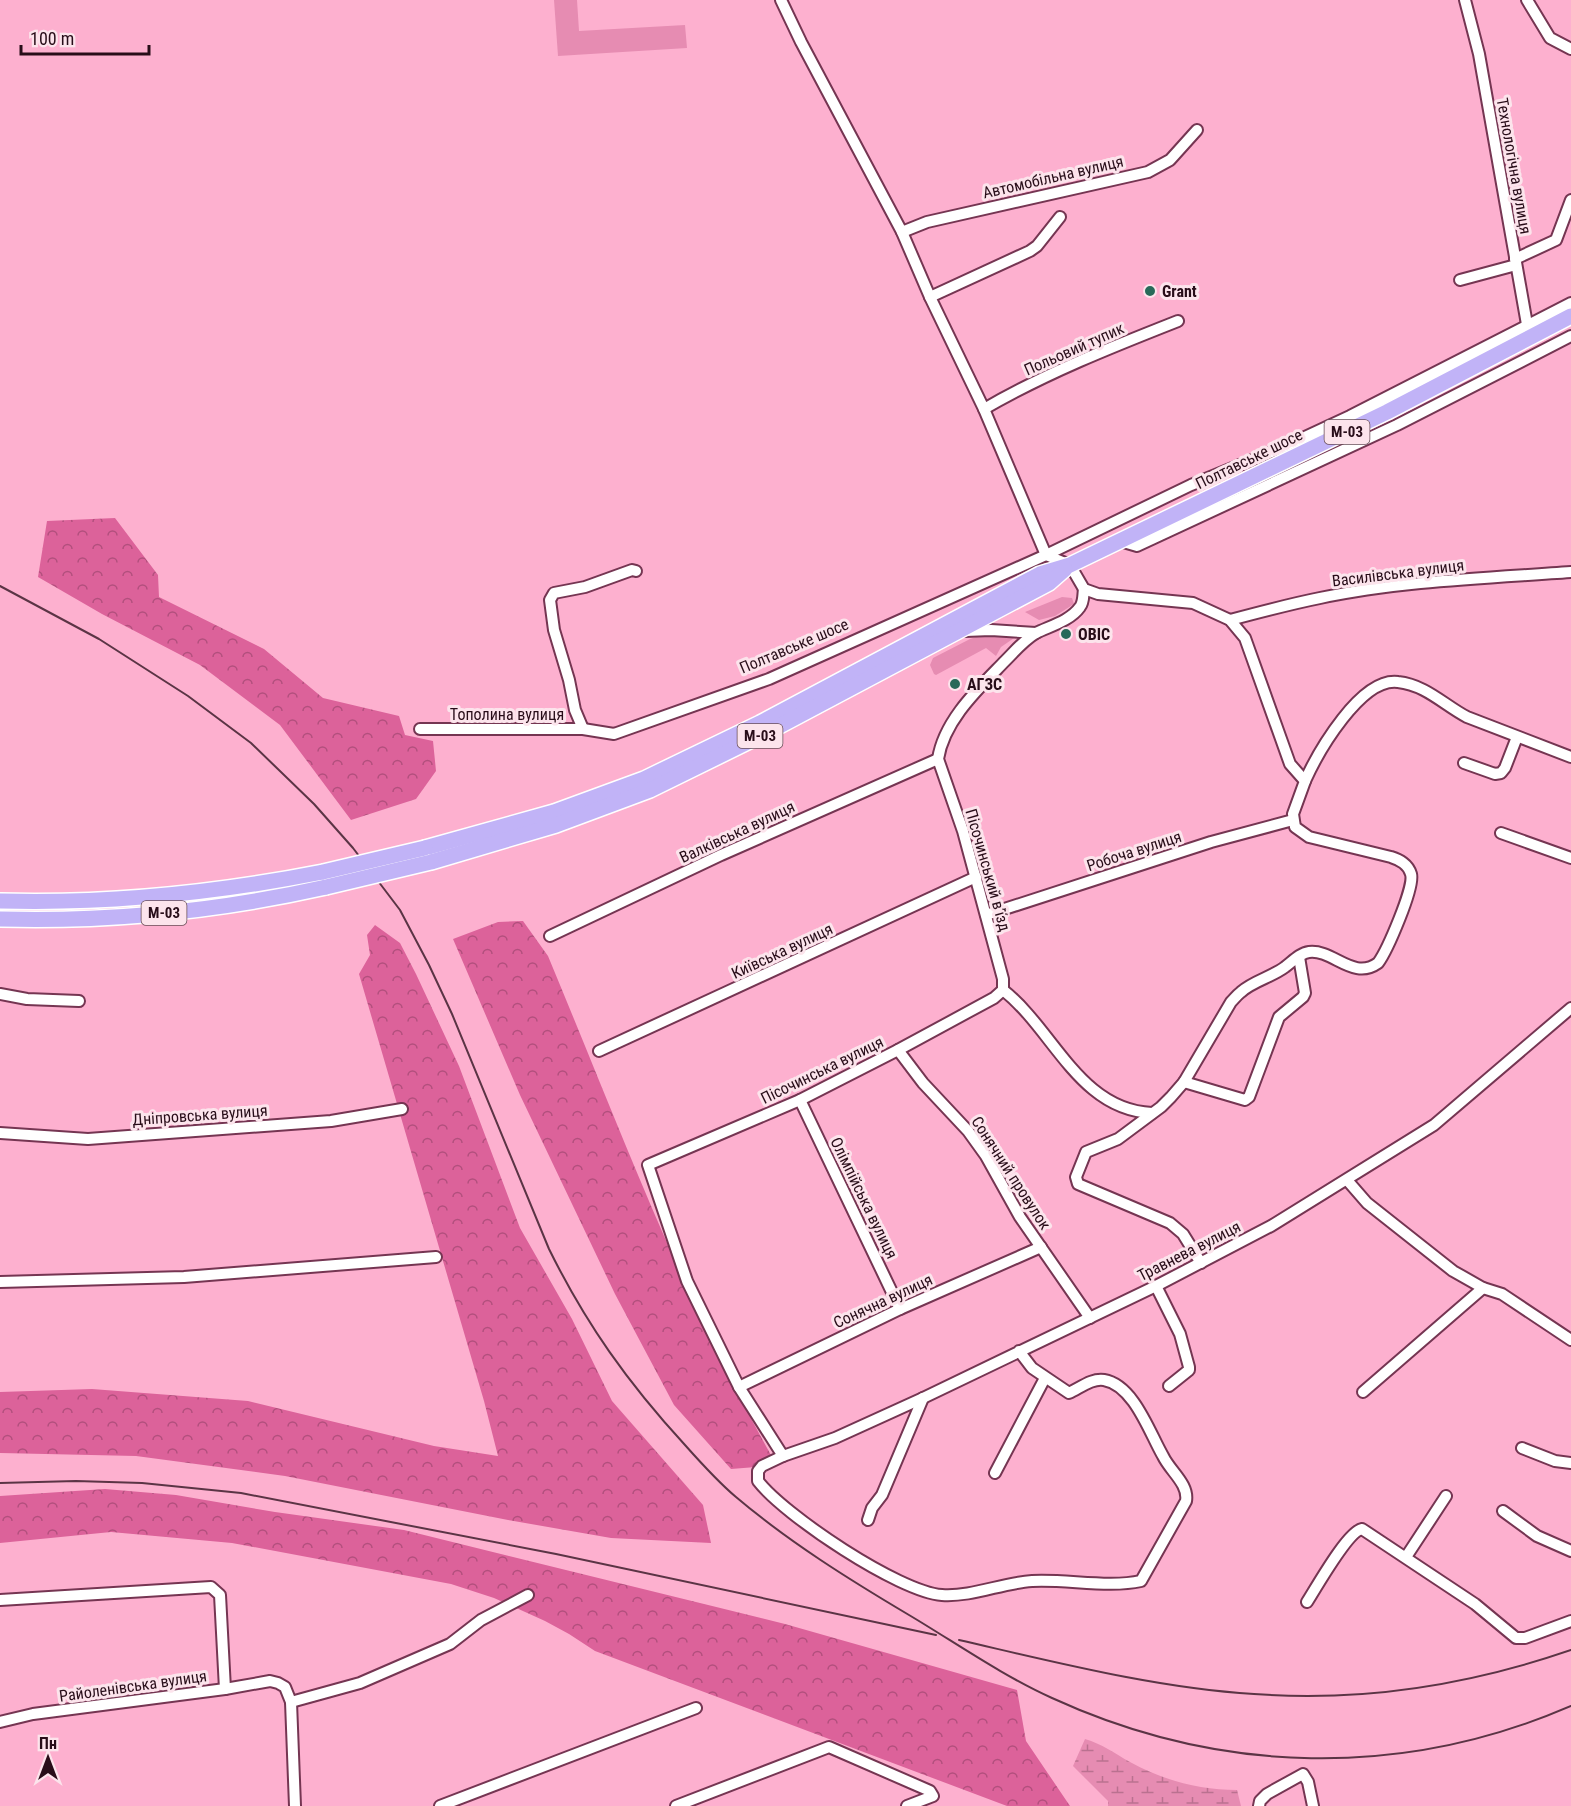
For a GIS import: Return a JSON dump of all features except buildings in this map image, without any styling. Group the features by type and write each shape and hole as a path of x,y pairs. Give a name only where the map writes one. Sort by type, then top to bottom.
{"highway":[{"name":"Полтавське шосе","path":"1070,566 1387,412 1528,331 1571,316"},
{"name":"М-03","path":"0,919 146,915 262,902 325,880 556,825 650,790 766,734 1049,583 1070,566"},
{"name":"М-03","path":"428,855 644,779 760,723 1040,574 1070,566"},
{"name":"М-03","path":"0,901 76,902 145,899 259,885 325,880"}],"street":[{"path":"781,0 902,232 930,297 984,409 1046,555 1070,566 1084,589 1082,606 1058,623 1036,633 1022,644 969,701 947,732 938,759"},
{"name":"Технологічна вулиця","path":"1466,0 1479,54 1528,331"},
{"path":"1527,0 1550,38 1571,49"},
{"name":"Автомобільна вулиця","path":"902,232 938,219 1148,172 1170,160 1197,130"},
{"path":"1460,280 1516,262 1556,240 1571,200"},
{"path":"930,297 1030,251 1037,246 1060,217"},
{"name":"Полтавське шосе","path":"583,729 614,734 769,679 1046,555 1191,485 1279,449 1350,416 1528,331 1571,303"},
{"name":"Польовий тупик","path":"984,409 1007,395 1094,354 1178,321"},
{"path":"1120,542 1137,546 1397,425 1571,336"},
{"name":"Тополина вулиця","path":"420,729 583,729 574,710 569,680 554,630 550,600 554,593 585,587 632,570 636,571"},
{"name":"Василівська вулиця","path":"1230,620 1321,597 1363,591 1470,579 1571,572"},
{"path":"1084,589 1098,594 1193,603 1230,620 1245,638 1290,764 1305,781"},
{"path":"958,632 991,630 1036,633"},
{"path":"1201,1263 1183,1234 1170,1223 1076,1182 1076,1177 1086,1152 1118,1138 1161,1107 1184,1082 1242,991 1309,952 1362,969 1378,963 1410,892 1412,880 1409,869 1401,861 1390,857 1309,837 1297,829 1293,820 1305,781 1344,715 1379,685 1388,681 1398,682 1420,688 1438,697 1467,717 1571,757"},
{"path":"1464,763 1495,774 1501,773 1517,737"},
{"name":"Пісочинський в’їзд","path":"938,759 976,877 1004,990"},
{"name":"Валківська вулиця","path":"550,936 721,855 938,759"},
{"name":"Робоча вулиця","path":"986,915 1210,842 1293,820"},
{"path":"1500,833 1571,858"},
{"name":"Київська вулиця","path":"599,1051 976,877"},
{"path":"1184,1082 1245,1100 1249,1097 1279,1017 1303,998 1305,993 1299,957"},
{"path":"1004,990 1027,1012 1090,1087 1125,1108 1152,1113"},
{"name":"Пісочинська вулиця","path":"739,1387 687,1281 648,1165 800,1100 898,1050 994,998 1004,990"},
{"path":"0,994 27,999 79,1001"},
{"name":"Травнева вулиця","path":"1044,1378 1069,1393 1095,1381 1104,1380 1118,1386 1137,1408 1163,1457 1185,1489 1186,1501 1142,1581 1031,1581 954,1595 940,1595 884,1575 815,1530 758,1481 758,1471 762,1466 783,1456 835,1438 923,1398 1156,1286 1271,1226 1434,1125 1571,1008"},
{"name":"Сонячний провулок","path":"898,1050 923,1083 951,1112 980,1148 1020,1217 1090,1318"},
{"name":"Олімпійська вулиця","path":"800,1100 900,1309"},
{"name":"Дніпровська вулиця","path":"0,1133 88,1139 331,1121 402,1109"},
{"path":"1347,1180 1367,1203 1453,1271 1483,1288 1502,1294 1571,1340"},
{"name":"Сонячна вулиця","path":"739,1387 900,1309 1041,1246"},
{"path":"0,1282 184,1277 436,1257"},
{"path":"1156,1286 1179,1334 1190,1366 1189,1370 1169,1386"},
{"path":"1363,1392 1483,1288"},
{"path":"994,1473 1044,1378 1028,1365 1018,1351"},
{"path":"739,1387 783,1456"},
{"path":"867,1520 872,1508 882,1495 923,1398"},
{"path":"1522,1448 1555,1461 1571,1463"},
{"path":"1406,1557 1446,1496"},
{"path":"1503,1511 1537,1536 1571,1551"},
{"path":"1307,1602 1333,1560 1357,1530 1365,1529 1474,1604 1511,1636 1525,1638 1571,1621"},
{"path":"0,1600 211,1587 220,1595 225,1689"},
{"path":"295,1806 291,1702 360,1683 450,1644 481,1620 528,1595"},
{"name":"Райоленівська вулиця","path":"3,1721 33,1714 270,1681 285,1688 291,1702"},
{"path":"440,1806 696,1708"},
{"path":"676,1806 830,1747 930,1791 933,1796 907,1806"},
{"path":"1259,1806 1260,1801 1267,1794 1303,1774 1308,1782 1313,1806"}],"green space":[{"path":"554,0 577,0 579,31 685,25 687,48 558,56"},
{"path":"115,518 158,575 159,597 264,649 323,698 399,716 405,735 433,741 436,771 416,799 351,820 280,725 200,665 102,614 38,577 47,521"},
{"path":"1062,597 1072,598 1074,604 1055,616 1039,620 1025,612"},
{"path":"985,634 1017,636 1001,647 996,656 986,648 934,674 930,665 933,658"},
{"path":"523,921 548,956 680,1272 708,1334 771,1455 756,1467 731,1469 674,1405 615,1294 520,1095 453,939 498,922"},
{"path":"375,925 400,943 416,974 459,1066 520,1228 572,1319 612,1401 703,1505 711,1543 611,1538 285,1476 136,1456 0,1453 0,1392 92,1389 248,1401 434,1446 498,1456 359,974 370,955 367,935"},
{"path":"105,1489 176,1495 404,1530 785,1624 1017,1690 1026,1741 1070,1806 1007,1806 595,1651 545,1621 494,1598 451,1584 232,1543 111,1532 0,1543 0,1496"},
{"path":"1085,1739 1168,1779 1195,1786 1237,1790 1241,1806 1108,1806 1108,1801 1073,1766"}],"railway":[{"path":"0,586 99,639 188,696 251,743 314,804 353,848 400,910 429,965 452,1014 549,1249 593,1328 645,1399 710,1472 756,1514 798,1545 865,1588 1034,1689 1116,1723 1180,1742 1245,1754 1311,1758 1377,1756 1442,1746 1507,1730 1571,1706"},
{"path":"0,1483 76,1481 142,1483 241,1493 556,1554 936,1635"},
{"path":"959,1640 1143,1680 1217,1691 1294,1696 1374,1693 1414,1688 1493,1673 1571,1650"}],"place":[{"name":"Grant","path":"1150,291"},
{"name":"ОВІС","path":"1066,634"},
{"name":"АГЗС","path":"955,684"}]}
